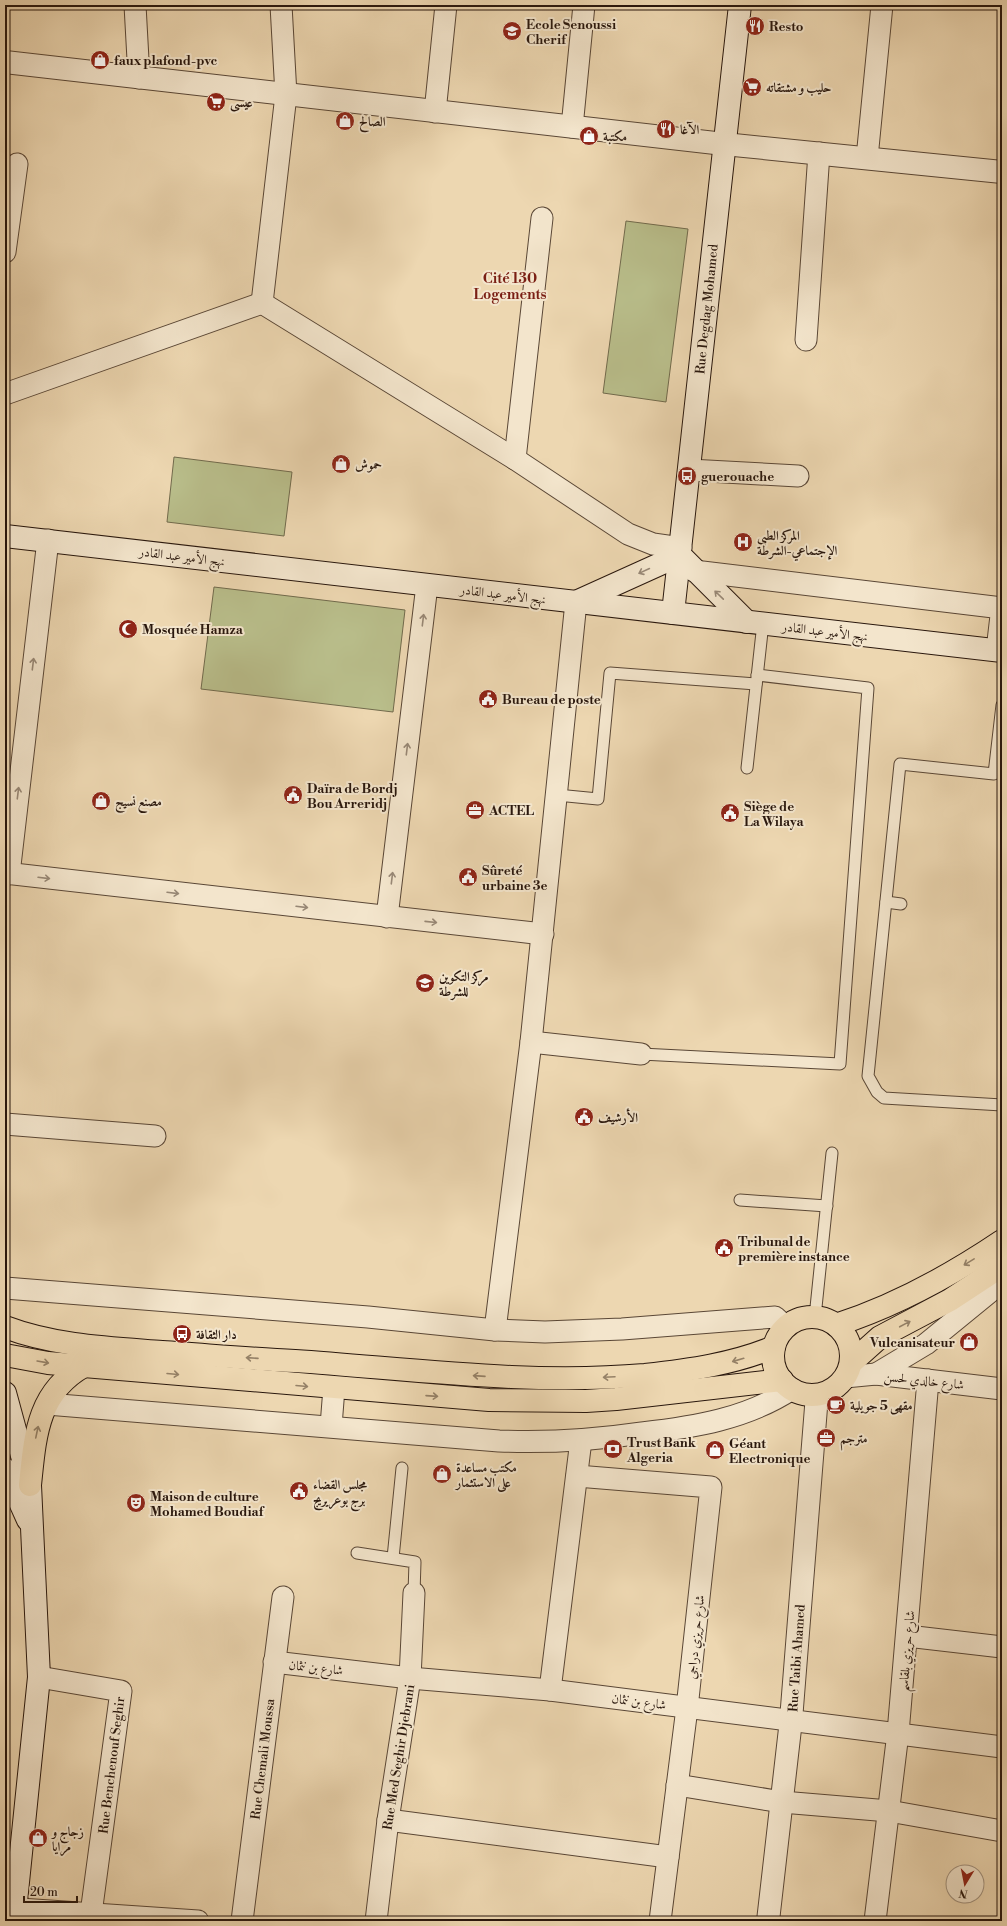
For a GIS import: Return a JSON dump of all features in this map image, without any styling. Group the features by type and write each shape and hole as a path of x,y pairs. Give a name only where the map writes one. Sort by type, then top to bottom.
{"main road":[{"name":"Rue Degdag Mohamed","path":"673,613 740,5"},
{"path":"5,62 724,144 1002,172"},
{"name":"نهج الأمير عبد القادر","path":"5,536 1000,650"},
{"path":"576,602 680,551 694,571 755,623"},
{"path":"836,1325 863,1316 912,1295 951,1273 1002,1241"},
{"path":"848,1370 849,1342 844,1333 836,1325 826,1320 815,1317 799,1319 786,1327 779,1336 774,1347 774,1364 787,1385 804,1394 817,1395 831,1390 880,1337 950,1300 1002,1266"},
{"path":"5,1327 53,1340 126,1350 338,1364 493,1377 584,1378 668,1372 710,1367 774,1347"},
{"path":"5,1355 48,1363 489,1400 586,1401 787,1385"},
{"path":"334,1388 338,1364"},
{"path":"12,1912 39,1677 35,1563 31,1527 30,1485 36,1437 42,1411 60,1384 84,1366"},
{"path":"5,1393 30,1485"},
{"name":"Rue Taibi Ahamed","path":"768,1921 791,1720 817,1395"},
{"path":"5,1469 31,1527"}],"street":[{"path":"135,5 139,78"},
{"path":"262,303 286,95 281,5"},
{"path":"435,112 446,5"},
{"path":"572,127 584,5"},
{"path":"867,158 882,5"},
{"path":"806,340 820,153"},
{"path":"5,252 17,164"},
{"path":"514,460 542,218"},
{"path":"5,394 262,303"},
{"path":"262,303 514,460 628,534 653,544 680,551"},
{"path":"688,470 798,476"},
{"path":"48,540 7,873 543,934"},
{"path":"694,571 1002,608 1000,650"},
{"path":"387,917 427,585"},
{"path":"495,1330 531,1042 576,602"},
{"path":"531,1042 641,1054"},
{"path":"5,1124 155,1136"},
{"path":"876,1374 926,1344 1002,1282"},
{"path":"5,1288 368,1317 495,1330 545,1332 614,1329 774,1317 786,1327"},
{"name":"شارع خالدي لحسن","path":"848,1370 1002,1389"},
{"name":"شارع حريزي بلقاسم","path":"875,1921 898,1733 928,1380"},
{"path":"47,1404 331,1426 499,1441 544,1442 581,1440 678,1429 708,1423 761,1407 787,1385"},
{"path":"331,1426 334,1388"},
{"path":"550,1690 581,1440"},
{"name":"شارع حريزي دراجي","path":"577,1476 711,1487 687,1708 660,1921"},
{"name":"Rue Med Seghir Djebrani","path":"376,1921 388,1820 410,1678 414,1593"},
{"name":"Rue Chemali Moussa","path":"242,1921 283,1597"},
{"path":"907,1636 1002,1647"},
{"name":"شارع بن نثمان","path":"274,1662 410,1678 550,1690 1002,1747"},
{"name":"Rue Benchenouf Seghir","path":"39,1677 121,1691 91,1917"},
{"path":"677,1785 782,1802 889,1811 1002,1831"},
{"path":"388,1820 668,1857"},
{"path":"12,1912 198,1921"}],"lane":[{"path":"747,768 756,680 755,623"},
{"path":"557,796 598,799 610,673 756,680 868,688 840,1064 641,1054"},
{"path":"1002,705 994,774 900,764 868,1076 877,1092 884,1098 894,1100 1002,1104"},
{"path":"886,902 901,904"},
{"path":"815,1317 832,1153"},
{"path":"740,1200 827,1206"},
{"path":"393,1558 402,1468"},
{"path":"357,1553 415,1562 414,1593"}],"green space":[{"path":"626,221 688,229 666,402 603,393"},
{"path":"174,457 292,472 284,536 167,522"},
{"path":"214,587 405,610 393,712 201,689"}],"place":[{"name":"Resto","path":"755,26"},
{"name":"Ecole Senoussi Cherif","path":"512,31"},
{"name":"faux plafond-pvc","path":"100,60"},
{"name":"حليب و مشتقاته","path":"752,87"},
{"name":"عيسى","path":"216,102"},
{"name":"الصالح","path":"345,121"},
{"name":"الآغا","path":"666,129"},
{"name":"مكتبة","path":"589,136"},
{"name":"حموش","path":"341,464"},
{"name":"guerouache","path":"687,476"},
{"name":"المركز الطبي الإجتماعي-الشرطة","path":"743,542"},
{"name":"Mosquée Hamza","path":"128,629"},
{"name":"Bureau de poste","path":"488,699"},
{"name":"Daïra de Bordj Bou Arreridj","path":"293,795"},
{"name":"مصنع نسيج","path":"101,801"},
{"name":"ACTEL","path":"475,810"},
{"name":"Siège de La Wilaya","path":"730,813"},
{"name":"Sûreté urbaine 3e","path":"468,877"},
{"name":"مركز التكوين للشرطة","path":"425,983"},
{"name":"الأرشيف","path":"584,1117"},
{"name":"Tribunal de première instance","path":"724,1248"},
{"name":"دار الثقافة","path":"182,1334"},
{"name":"Vulcanisateur","path":"969,1342"},
{"name":"مقهى 5 جويلية","path":"836,1405"},
{"name":"مترجم","path":"826,1438"},
{"name":"Trust Bank Algeria","path":"613,1449"},
{"name":"Géant Electronique","path":"715,1450"},
{"name":"مكتب مساعدة على الاستثمار","path":"442,1474"},
{"name":"مجلس القضاء برج بوعريريج","path":"299,1491"},
{"name":"Maison de culture Mohamed Boudiaf","path":"136,1503"},
{"name":"زجاج و مرايا","path":"38,1838"}],"district":[{"name":"Cité 130 Logements","path":"510,286"}]}
